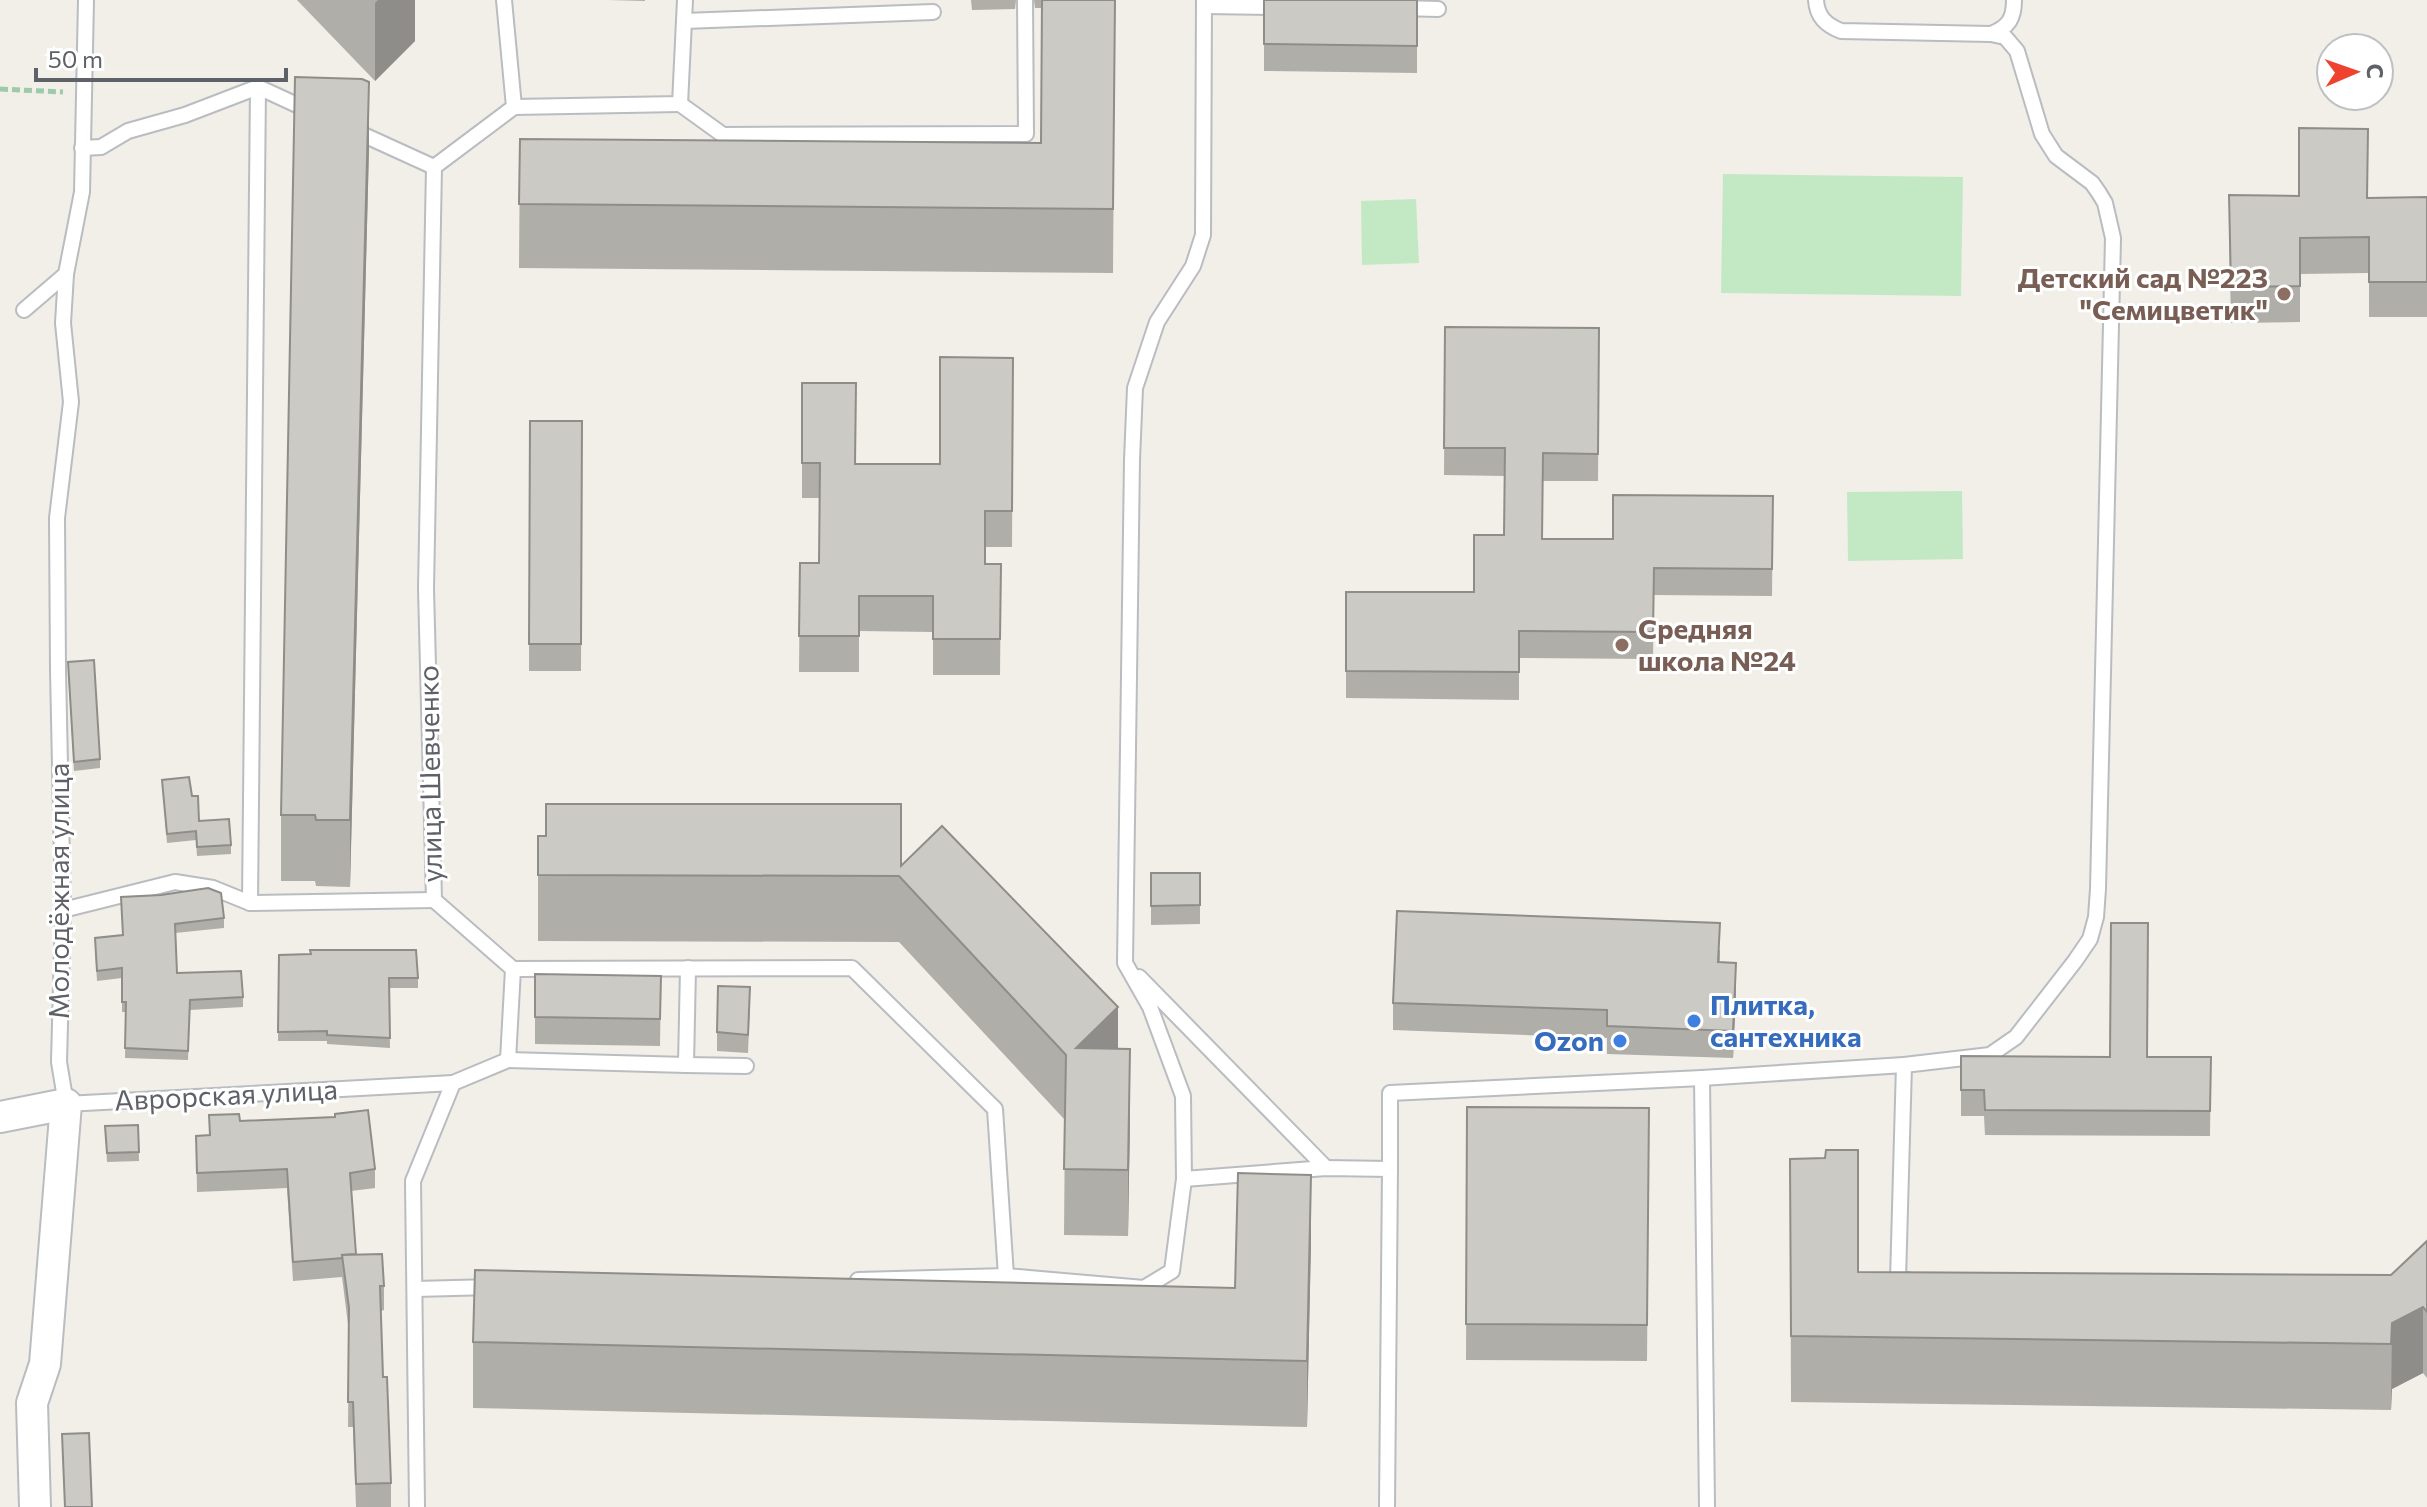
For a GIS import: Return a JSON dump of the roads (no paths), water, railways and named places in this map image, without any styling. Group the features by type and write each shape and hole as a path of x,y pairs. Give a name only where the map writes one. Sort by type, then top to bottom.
{"street":[{"name":"Аврорская улица","path":"0,1117 66,1104"},
{"name":"Молодёжная улица","path":"35,1507 32,1403 45,1364 66,1104"}],"lane":[{"name":"Молодёжная улица","path":"66,1104 59,1062 63,910 57,518 71,402 63,323 66,274 82,192 86,0"},
{"path":"680,104 685,0"},
{"path":"82,148 101,147 128,131 185,115 258,87 434,167 514,107 680,104 723,135 1026,134 1025,0"},
{"path":"1387,1507 1390,1093 1702,1078 1904,1065 1990,1055 2016,1037 2090,939 2096,917 2098,889 2113,238 2105,203 2092,183 2056,156 2042,134 2017,51 2005,37 1991,34 1841,31 1823,21 1817,11 1816,0"},
{"path":"1991,34 2002,30 2010,22 2014,0"},
{"path":"503,1 514,107"},
{"path":"846,1280 1006,1276 1144,1288 1172,1271 1184,1179 1183,1096 1150,1007 1125,963 1135,388 1157,322 1193,266 1203,235 1204,3 1297,7"},
{"path":"1391,8 1438,9"},
{"path":"684,21 933,12"},
{"path":"250,903 258,87"},
{"name":"улица Шевченко","path":"434,167 426,589 434,900 513,969"},
{"path":"24,310 66,274"},
{"path":"63,910 175,882 213,888 250,903 434,900"},
{"path":"1125,963 1326,1168"},
{"path":"686,1065 688,968"},
{"path":"508,1060 513,969 852,968 995,1109 1006,1276"},
{"path":"417,1507 413,1181 453,1083 508,1060 746,1066"},
{"path":"1904,1065 1898,1280 1930,1280"},
{"path":"1702,1078 1707,1507"},
{"name":"Аврорская улица","path":"66,1104 453,1083"},
{"path":"1184,1179 1326,1168 1390,1169"},
{"path":"415,1289 511,1287"}],"place":[{"name":"Детский сад №223 \"Семицветик\"","path":"2284,294"},
{"name":"Средняя школа №24","path":"1622,645"},
{"name":"Плитка, сантехника","path":"1694,1021"},
{"name":"Ozon","path":"1620,1041"}]}
